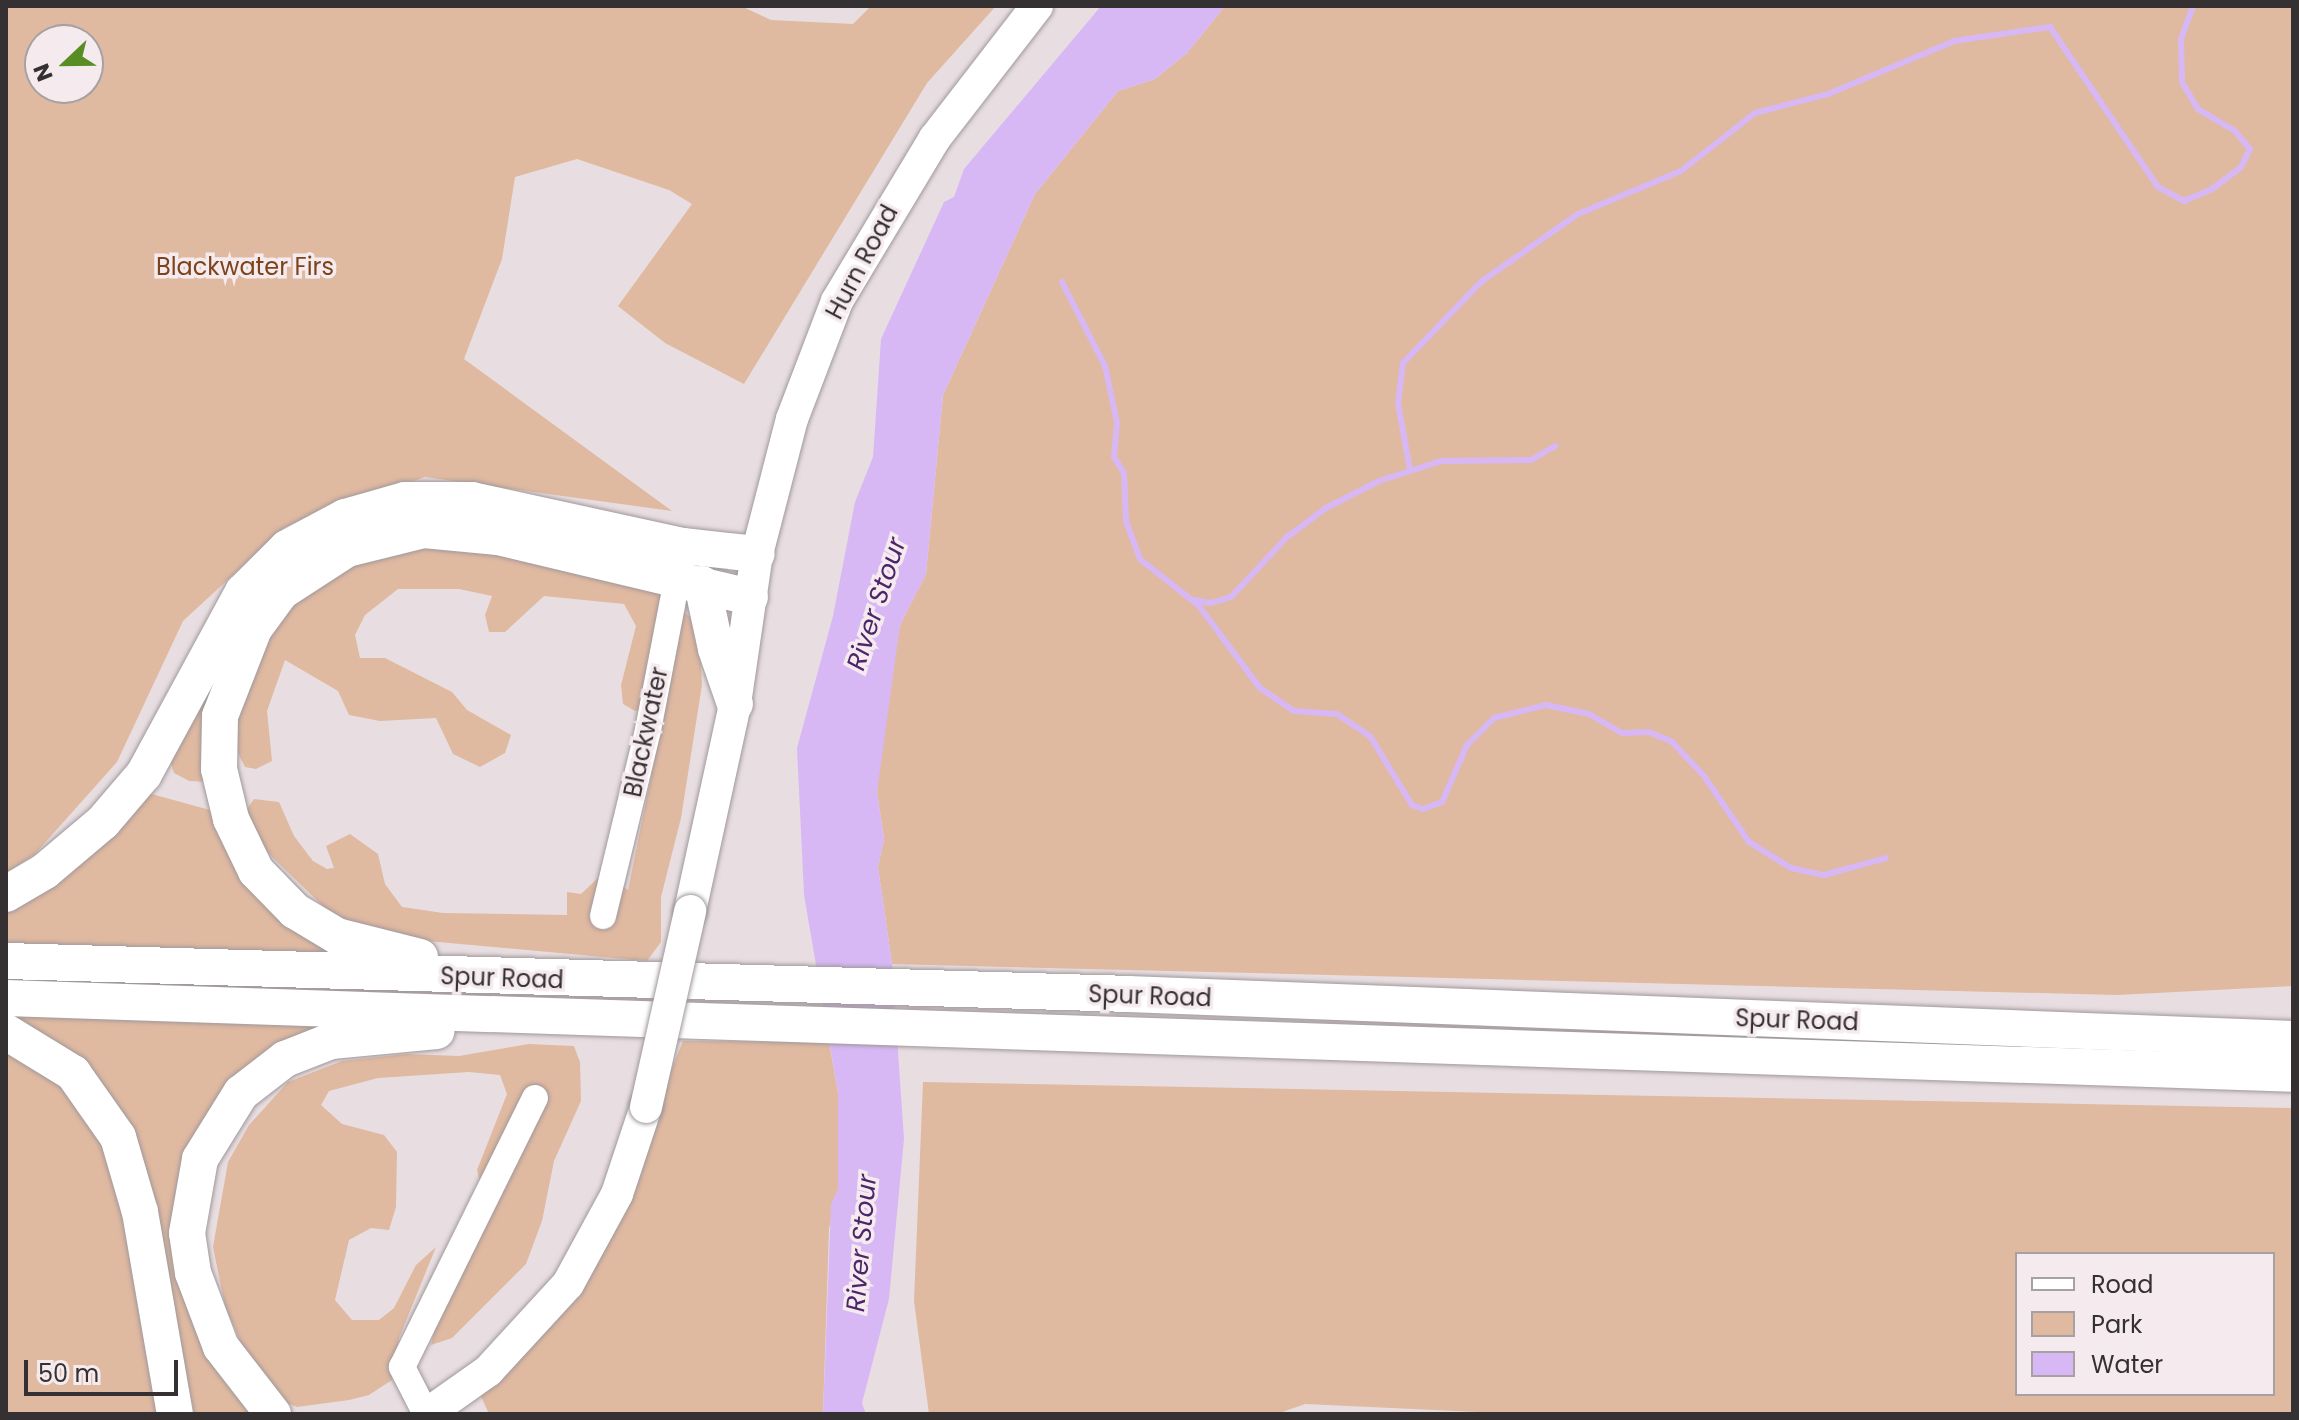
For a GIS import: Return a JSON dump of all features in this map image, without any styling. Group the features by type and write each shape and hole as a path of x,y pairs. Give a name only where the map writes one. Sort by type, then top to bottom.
{"highway":[{"path":"6,894 45,871 125,798 164,741 243,592 287,548 314,532 371,508 439,498 687,569 750,597"},
{"path":"543,980 361,945 315,924 273,891 242,847 219,769 220,716 233,672 254,629 281,592 326,559 396,534 454,531 687,569 757,554"},
{"path":"687,569 735,704"},
{"name":"Spur Road","path":"6,961 543,980 947,1027 2293,1074"},
{"name":"Spur Road","path":"6,998 566,1015 944,989 2293,1039"},
{"path":"273,1414 221,1347 189,1253 194,1177 224,1113 262,1075 309,1047 566,1015"},
{"path":"6,1032 73,1073 118,1137 140,1212 175,1414"}],"main road":[{"name":"Hurn Road","path":"427,1414 488,1371 568,1284 617,1194 646,1107 735,704 757,554 792,419 837,301 935,138 1037,6"}],"street":[{"name":"Blackwater","path":"603,916 687,569"},
{"path":"427,1414 402,1367 535,1098"}],"green space":[{"name":"Blackwater Firs","path":"6,6 741,6 771,20 853,24 871,6 996,6 927,83 744,384 665,343 618,306 692,204 669,190 577,159 515,177 502,259 464,359 672,511 425,477 285,527 183,621 117,762 34,855 6,873"},
{"path":"1225,6 2293,6 2293,986 2117,995 892,964 878,867 884,839 877,792 882,735 900,625 926,574 943,395 1035,194 1118,91 1155,79 1187,53"},
{"path":"415,545 487,548 649,585 699,624 702,685 681,818 661,897 661,942 647,961 394,938 354,926 324,907 269,854 251,827 247,809 254,799 279,802 294,836 313,861 327,869 334,868 326,846 350,834 378,854 385,884 402,907 443,913 567,915 567,892 581,894 607,874 628,890 666,703 635,711 623,704 621,685 636,626 624,604 544,596 505,632 489,632 485,615 492,596 459,589 398,589 365,615 355,635 360,658 385,658 452,692 467,710 511,735 505,753 480,767 453,754 436,718 380,721 349,715 338,691 285,660 267,711 272,761 256,769 245,767 237,751 234,716 256,656 291,608 317,584 360,562"},
{"path":"231,641 209,782 189,781 174,773 170,761"},
{"path":"148,793 210,810 234,861 334,948 337,959 6,946 6,912"},
{"path":"6,1012 308,1020 329,1029 280,1050 181,1220 255,1414 194,1414 151,1190"},
{"path":"683,1041 829,1042 838,1093 838,1189 829,1229 823,1414 489,1414 479,1392 589,1278 629,1206 663,1090"},
{"path":"529,1044 574,1046 580,1062 581,1101 554,1161 542,1221 526,1264 452,1338 431,1345 436,1324 488,1210 477,1170 507,1094 500,1075 469,1072 378,1078 329,1091 321,1105 342,1124 384,1135 397,1152 396,1207 389,1230 371,1228 349,1240 335,1300 352,1320 379,1320 394,1308 416,1265 436,1247 399,1338 392,1380 369,1395 349,1400 297,1407 277,1399 245,1352 225,1306 213,1247 228,1162 249,1125 288,1082 342,1061 406,1054 459,1056"},
{"path":"6,1046 43,1060 119,1169 168,1414 6,1414"},
{"path":"923,1082 2293,1108 2293,1414 1521,1414 1305,1404 1277,1414 929,1414 914,1301"}],"water":[{"name":"River Stour","path":"1101,6 1225,6 1187,53 1155,79 1118,91 1035,194 943,395 926,574 900,625 877,792 884,839 878,867 892,964 904,1139 889,1299 862,1403 866,1414 823,1414 831,1204 838,1189 838,1093 804,895 797,748 833,616 855,502 873,457 881,339 944,202 954,197 964,169"}],"waterway":[{"path":"1410,470 1398,403 1403,363 1482,281 1578,214 1681,171 1755,113 1828,94 1954,41 2050,27 2158,187 2184,201 2212,189 2241,167 2250,149 2235,131 2198,109 2182,82 2181,39 2193,6"},
{"path":"1062,282 1105,366 1117,423 1114,457 1124,473 1126,521 1140,559 1199,606 1260,688 1294,711 1337,714 1370,736 1412,805 1423,809 1442,802 1467,745 1494,718 1546,705 1589,714 1622,733 1649,732 1672,742 1704,776 1749,842 1791,868 1824,875 1886,858"},
{"path":"1194,600 1211,603 1231,597 1287,537 1326,508 1379,481 1441,461 1531,460 1555,446"}]}
